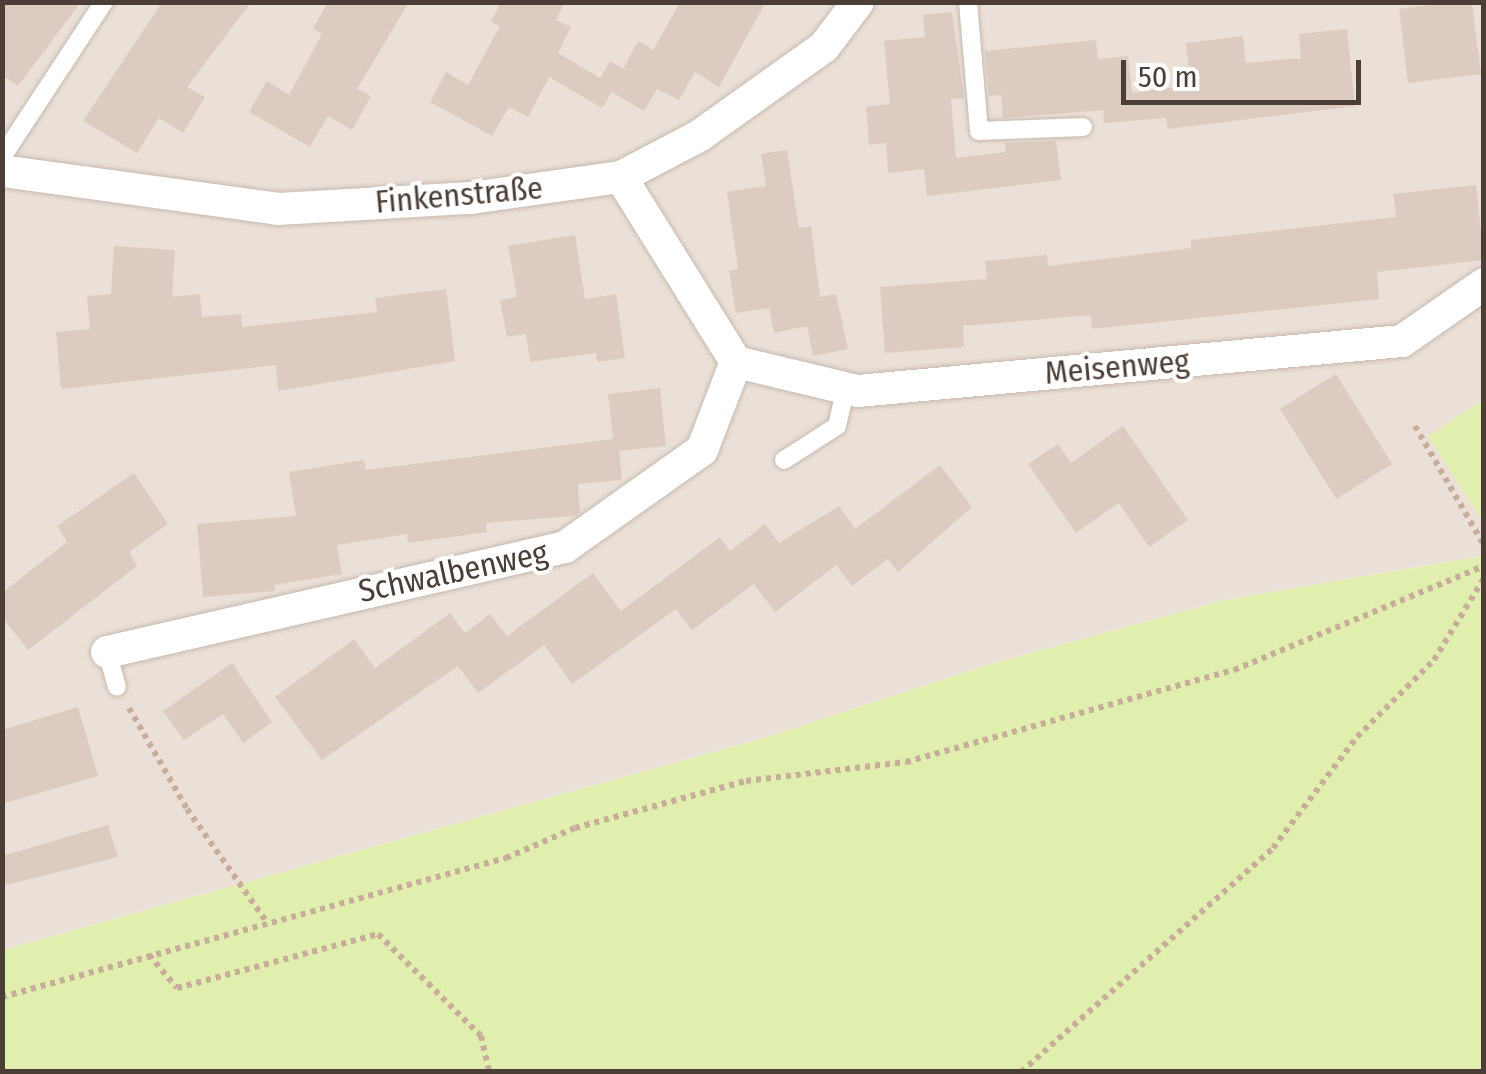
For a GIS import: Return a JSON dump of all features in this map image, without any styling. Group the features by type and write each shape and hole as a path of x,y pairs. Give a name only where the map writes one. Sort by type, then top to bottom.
{"street":[{"name":"Finkenstraße","path":"2,171 278,209 471,198 621,177 699,136 824,47 858,2"},
{"path":"621,177 736,362"},
{"name":"Meisenweg","path":"736,362 846,388 1402,341 1484,284"},
{"name":"Schwalbenweg","path":"108,652 565,548 702,450 736,362"}],"lane":[{"path":"2,157 104,2"},
{"path":"968,2 979,131 1083,127"},
{"path":"784,460 844,418 846,388"},
{"path":"108,652 116,687"}],"path":[{"path":"1415,426 1484,546"},
{"path":"2,997 266,921 506,858 575,828 746,781 906,762 1234,670 1484,566"},
{"path":"1021,1072 1273,848 1357,737 1434,660 1484,578"},
{"path":"1473,596 1484,593"},
{"path":"116,687 188,809 266,921"},
{"path":"149,955 177,988 378,934 482,1036 490,1072"}],"shaded area":[{"path":"3,3 1483,3 1483,556 1225,600 988,665 757,740 3,950"}],"green space":[{"path":"1483,400 1483,522 1428,436"},
{"path":"1483,556 1483,1071 3,1071 3,950 757,740 988,665 1225,600"}],"building":[{"path":"2,2 81,2 18,86 2,75"},
{"path":"162,2 251,2 187,87 205,97 183,133 159,118 137,153 83,121"},
{"path":"328,2 409,2 357,89 371,96 352,130 328,116 310,147 249,112 267,81 289,95 322,34 313,28"},
{"path":"501,2 565,2 556,20 571,27 558,53 600,78 610,61 623,69 638,41 653,50 680,2 766,2 719,87 695,72 679,100 657,89 644,111 612,92 602,108 549,77 528,117 509,107 492,136 430,102 446,72 468,85 500,26 491,22"},
{"path":"1472,2 1481,74 1408,83 1399,9"},
{"path":"952,12 964,98 951,99 956,158 1006,152 1005,143 1056,141 1061,180 927,196 924,169 888,173 886,143 869,145 866,107 890,104 884,41 925,37 923,15"},
{"path":"1347,29 1355,106 1168,129 1166,118 1104,123 1103,110 1003,118 1001,95 989,96 985,51 1096,40 1098,59 1128,56 1132,93 1191,85 1186,43 1243,36 1246,63 1301,58 1299,34"},
{"path":"787,150 799,228 811,226 820,297 836,294 848,349 813,356 807,326 774,333 769,308 736,313 729,271 738,269 727,192 766,186 761,154"},
{"path":"1476,185 1484,260 1377,272 1379,299 1092,329 1091,315 963,326 964,347 885,353 880,287 987,279 985,261 1047,255 1048,266 1191,248 1191,240 1396,217 1393,194"},
{"path":"575,235 585,299 616,294 625,358 597,362 596,353 530,362 526,334 507,337 500,300 517,297 508,246"},
{"path":"114,246 175,250 172,297 200,294 202,317 241,314 242,327 377,312 375,298 446,289 455,361 278,391 276,365 61,389 56,332 90,329 87,296 111,294"},
{"path":"1336,374 1392,464 1336,499 1280,409"},
{"path":"660,388 666,446 619,451 622,480 578,484 580,512 574,516 486,523 487,532 408,543 407,534 337,545 342,574 274,585 275,591 203,597 197,524 296,516 289,472 364,460 366,470 613,439 608,394"},
{"path":"1123,426 1188,520 1149,547 1119,503 1076,533 1028,464 1058,444 1071,463"},
{"path":"940,465 972,507 898,572 888,559 852,586 836,565 775,612 754,584 692,630 676,609 572,684 544,645 478,693 458,666 322,760 275,697 354,639 375,668 450,613 465,633 490,614 507,636 593,573 621,611 720,537 730,551 765,524 779,543 839,506 855,529"},
{"path":"134,473 168,524 129,552 137,566 28,650 2,617 2,593 67,542 57,526"},
{"path":"232,663 272,722 243,743 223,714 184,740 163,711"},
{"path":"78,707 98,776 2,804 2,730"},
{"path":"108,825 118,857 2,886 2,856"}]}
